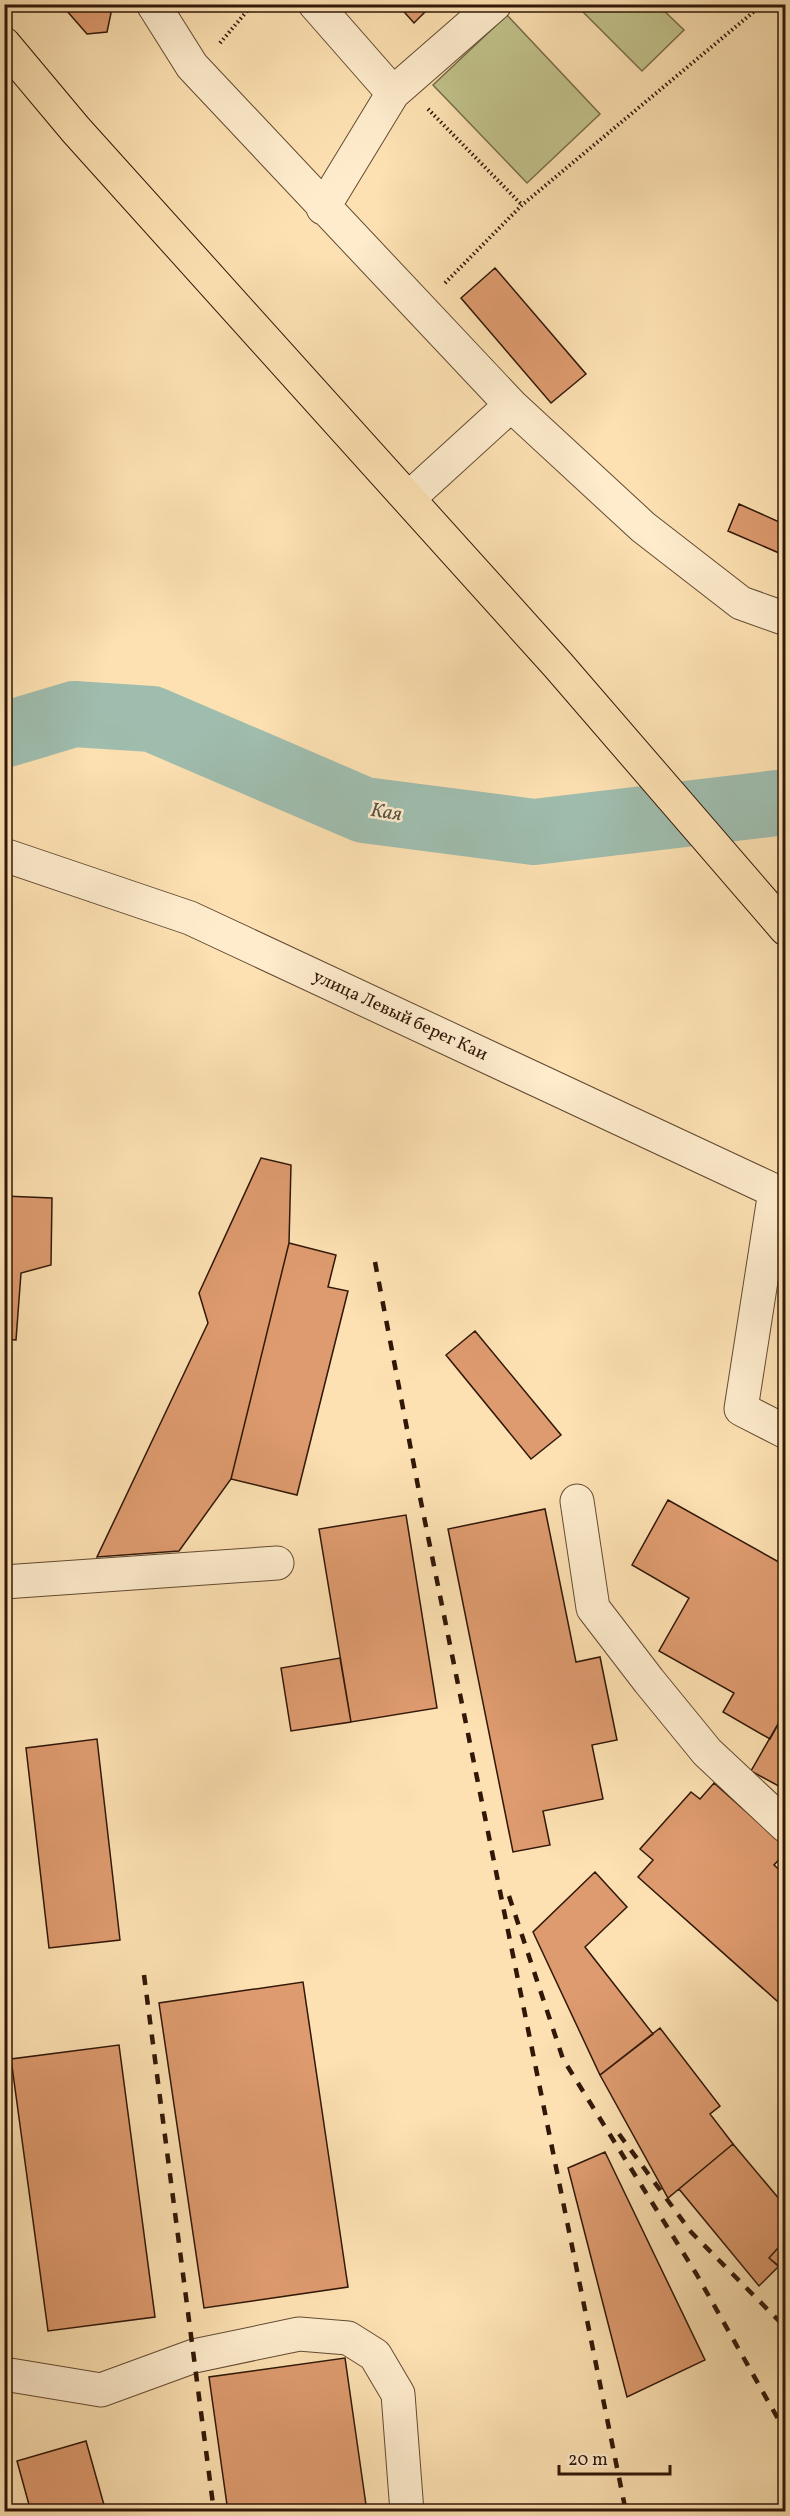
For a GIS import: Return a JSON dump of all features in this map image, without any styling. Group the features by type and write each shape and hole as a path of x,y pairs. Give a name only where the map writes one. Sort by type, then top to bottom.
{"main road":[{"path":"4,44 76,130 558,665 786,929"}],"street":[{"path":"153,4 196,70 323,208 511,405 643,527 741,603 786,619"},
{"path":"315,4 398,89"},
{"path":"323,208 398,89 495,4"},
{"path":"409,498 511,405"},
{"name":"улица Левый берег Каи","path":"4,855 190,918 780,1195"},
{"path":"780,1195 741,1408 786,1432"},
{"path":"577,1501 593,1608 707,1752 786,1826"},
{"path":"4,1582 277,1563"},
{"path":"4,2374 101,2391 194,2356 217,2351 299,2334 348,2338 375,2355 398,2394 407,2511"}],"path":[{"path":"196,70 253,4"},
{"path":"419,309 522,205 763,4"},
{"path":"398,89 522,205"}],"green space":[{"path":"576,5 658,5 684,30 642,71"},
{"path":"507,15 600,114 527,183 433,85"}],"building":[{"path":"69,4 104,4 111,13 107,32 87,34 67,11"},
{"path":"397,4 433,4 414,23"},
{"path":"495,268 586,374 551,403 461,298"},
{"path":"739,504 786,525 786,556 728,531"},
{"path":"261,1158 291,1165 289,1243 231,1479 179,1551 97,1557 208,1323 199,1293"},
{"path":"4,1196 52,1198 51,1265 21,1273 16,1340 4,1339"},
{"path":"289,1243 336,1255 328,1287 348,1291 297,1495 231,1479"},
{"path":"475,1331 561,1435 531,1459 446,1355"},
{"path":"668,1500 786,1566 786,1710 770,1739 723,1712 734,1693 659,1651 689,1598 632,1565"},
{"path":"545,1509 576,1662 600,1657 617,1740 592,1745 603,1799 543,1811 550,1845 513,1852 448,1529"},
{"path":"406,1515 437,1708 351,1722 319,1529"},
{"path":"340,1658 351,1722 291,1731 281,1668"},
{"path":"786,1710 786,1790 751,1771"},
{"path":"97,1739 120,1940 49,1948 26,1748"},
{"path":"714,1783 786,1847 786,1852 774,1865 786,1876 786,2009 638,1877 653,1860 640,1849 691,1792 700,1799"},
{"path":"595,1872 627,1907 585,1947 653,2034 600,2075 533,1932"},
{"path":"303,1982 348,2287 204,2308 159,2003"},
{"path":"660,2028 720,2106 710,2114 733,2144 668,2198 600,2075"},
{"path":"119,2045 155,2317 48,2331 11,2059"},
{"path":"733,2144 786,2207 786,2239 769,2258 779,2266 759,2286 679,2189"},
{"path":"605,2152 705,2360 627,2397 568,2168"},
{"path":"786,2239 786,2273 769,2258"},
{"path":"345,2358 367,2512 228,2512 209,2377"},
{"path":"86,2441 106,2512 31,2512 17,2461"}],"waterway":[{"name":"Кая","path":"4,735 74,714 152,719 364,810 534,832 786,802"}],"railway":[{"path":"375,1262 421,1502 626,2512"},
{"path":"509,1896 563,2059 697,2275 786,2433"},
{"path":"144,1975 214,2512"},
{"path":"619,2134 691,2232 786,2328"}]}
